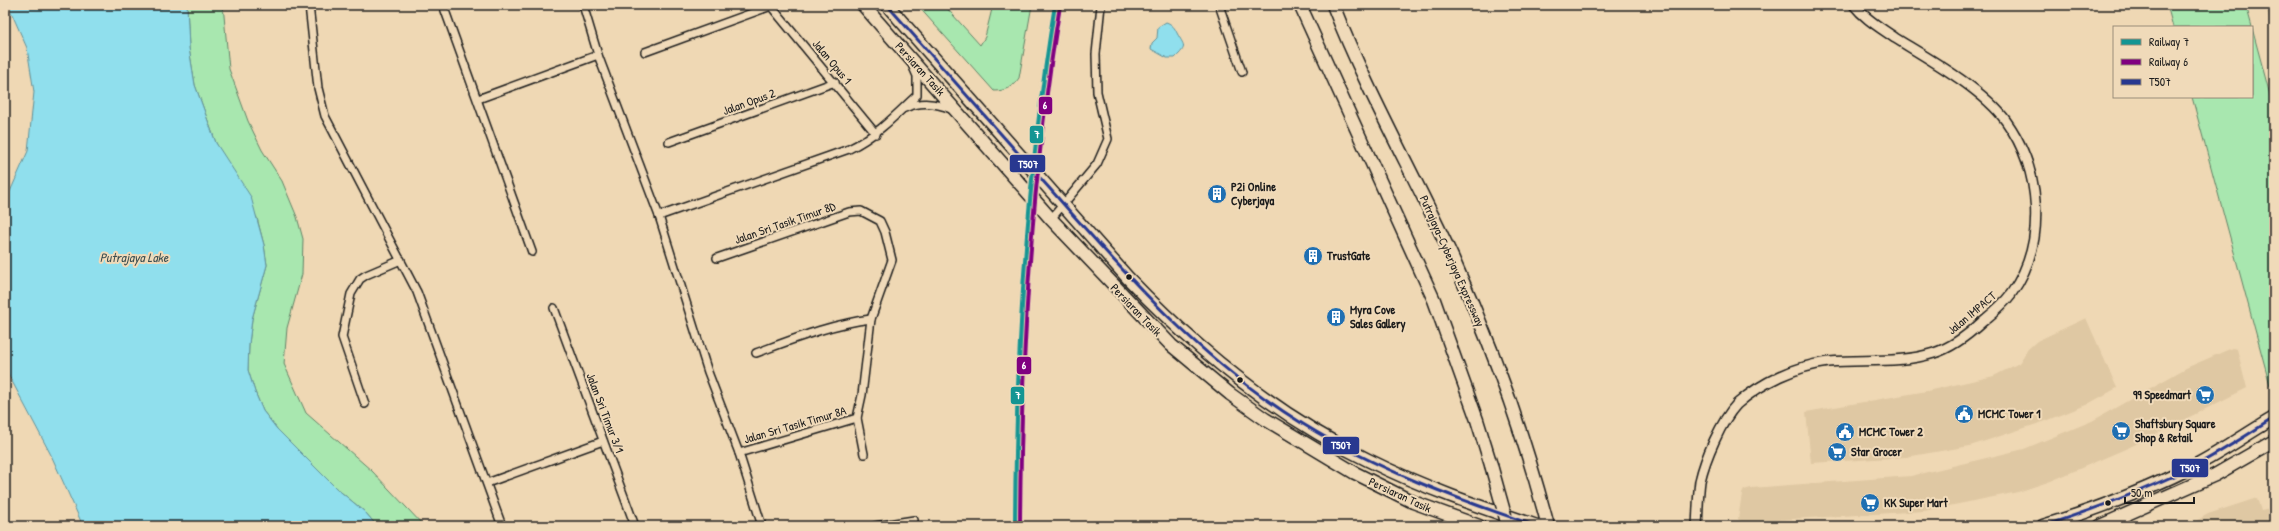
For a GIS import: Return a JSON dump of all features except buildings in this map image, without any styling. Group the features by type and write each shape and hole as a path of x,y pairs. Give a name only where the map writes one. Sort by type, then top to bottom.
{"main road":[{"name":"Persiaran Tasik","path":"863,5 959,112 1051,219 1171,345 1230,394 1265,419 1362,477 1413,502 1479,526"},
{"name":"Persiaran Tasik","path":"887,5 1064,205 1170,321 1219,363 1288,415 1369,461 1473,504 1537,526"},
{"path":"1300,5 1434,300 1478,420 1508,526"},
{"name":"Putrajaya–Cyberjaya Expressway","path":"1333,5 1372,95 1413,175 1474,308 1515,415 1535,478 1548,526"},
{"path":"2043,526 2084,513 2161,482 2243,438 2274,418"},
{"path":"2100,526 2215,474 2274,441"}],"street":[{"path":"309,5 318,88 325,116 401,260 421,302 502,526"},
{"path":"443,5 532,252"},
{"path":"583,5 598,55 659,216 708,372 739,453 762,526"},
{"path":"1051,219 1097,164 1108,139 1097,92 1096,54 1100,5"},
{"path":"1219,5 1242,72"},
{"name":"Jalan IMPACT","path":"1697,526 1700,483 1704,467 1719,432 1736,405 1765,384 1794,370 1829,362 1893,361 1935,352 1949,347 1966,337 2002,305 2012,292 2030,256 2036,228 2035,194 2026,158 2006,120 1994,106 1971,88 1879,27 1854,5"},
{"path":"645,52 770,6"},
{"name":"Jalan Opus 1","path":"770,6 835,82 876,134"},
{"path":"478,99 598,55"},
{"path":"659,216 849,149 876,134 917,95 917,76 909,56"},
{"name":"Jalan Opus 2","path":"669,142 835,82"},
{"path":"901,111 924,103 936,103 959,112"},
{"name":"Jalan Sri Tasik Timur 8D","path":"717,258 810,224 849,212 861,211 880,221 885,232 892,260 871,319"},
{"path":"365,404 342,337 349,301 360,280 401,260"},
{"name":"Jalan Sri Timur 3/1","path":"554,308 635,526"},
{"path":"756,353 807,334 849,322 871,319 862,395 857,418 864,454"},
{"name":"Jalan Sri Tasik Timur 8A","path":"739,453 857,418"},
{"path":"487,483 603,441"},
{"path":"874,526 914,520"}],"shaded area":[{"path":"2266,5 2274,5 2274,38 2266,8"},
{"path":"2086,318 2117,388 2086,405 2046,421 1970,446 1906,457 1811,463 1806,412 1927,391 1994,376 2019,363 2028,349 2037,341"},
{"name":"Shaftsbury Square Shop & Retail","path":"2232,348 2237,349 2247,388 2130,447 2051,481 2018,492 1924,511 1742,522 1738,519 1742,494 1744,490 1751,488 1911,476 2024,449 2092,421 2186,368"},
{"path":"2257,498 2261,511 2274,508 2274,526 2187,526 2208,514"}],"green space":[{"path":"187,5 223,5 229,69 248,121 262,150 282,181 297,217 303,239 302,274 287,328 284,364 306,413 372,471 424,526 377,526 365,512 336,488 277,429 263,411 248,370 252,319 267,265 264,245 257,218 216,143 195,85 189,48"},
{"path":"917,5 944,5 980,45 985,37 993,5 1032,5 1019,78 1008,88 994,91"},
{"path":"2167,5 2246,5 2252,26 2173,26"},
{"path":"2253,32 2274,110 2274,382 2270,385 2192,98 2253,98"}],"water":[{"name":"Putrajaya Lake","path":"8,5 187,5 189,48 195,85 216,143 251,197 264,245 267,265 252,319 249,344 248,370 255,392 263,411 277,429 336,488 365,512 377,526 83,526 51,455 5,368 5,203 28,151 34,92 27,48"},
{"path":"1166,22 1174,28 1184,46 1182,51 1175,58 1167,58 1151,49 1152,43 1157,38 1158,27"}],"rail line":[{"name":"7","path":"1015,526 1020,330 1024,265 1037,135 1055,5"},
{"name":"6","path":"1020,526 1025,330 1035,200 1042,135 1060,6"}],"transit line":[{"name":"T507","path":"887,5 1138,286 1168,317 1233,374 1267,400 1303,424 1359,455 1447,494 1537,526"},
{"name":"T507","path":"2043,526 2082,513 2159,483 2216,454 2274,418"}],"place":[{"name":"P2i Online Cyberjaya","path":"1217,194"},
{"name":"TrustGate","path":"1313,256"},
{"name":"Myra Cove Sales Gallery","path":"1336,317"},
{"name":"99 Speedmart","path":"2205,395"},
{"name":"MCMC Tower 1","path":"1964,414"},
{"name":"Shaftsbury Square Shop & Retail","path":"2121,431"},
{"name":"MCMC Tower 2","path":"1845,432"},
{"name":"Star Grocer","path":"1837,452"},
{"name":"KK Super Mart","path":"1870,503"}]}
